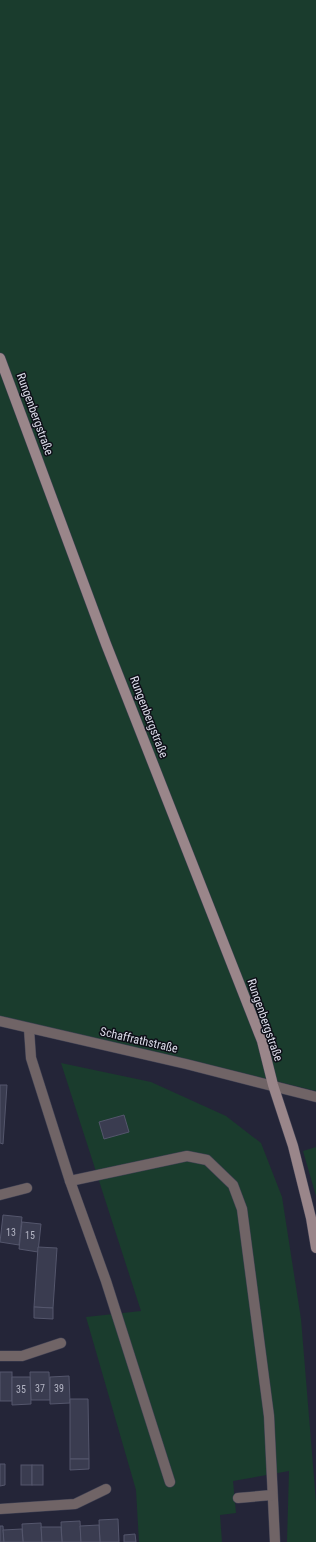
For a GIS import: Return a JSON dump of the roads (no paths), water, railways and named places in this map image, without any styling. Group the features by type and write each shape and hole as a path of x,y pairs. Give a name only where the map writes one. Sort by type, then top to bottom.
{"street":[{"name":"Rungenbergstraße","path":"0,358 106,644 262,1041 273,1085 293,1146 311,1218 316,1248"},
{"name":"Schaffrathstraße","path":"0,1021 273,1085"},
{"path":"29,1029 31,1058 70,1181 106,1281 170,1482"},
{"path":"273,1085 316,1097"},
{"path":"70,1181 187,1156 207,1160 233,1185 242,1209 269,1416 275,1542"},
{"path":"0,1195 27,1188"},
{"path":"0,1356 22,1356 61,1343"},
{"path":"0,1509 75,1504 106,1489"},
{"path":"238,1498 272,1495"}]}
